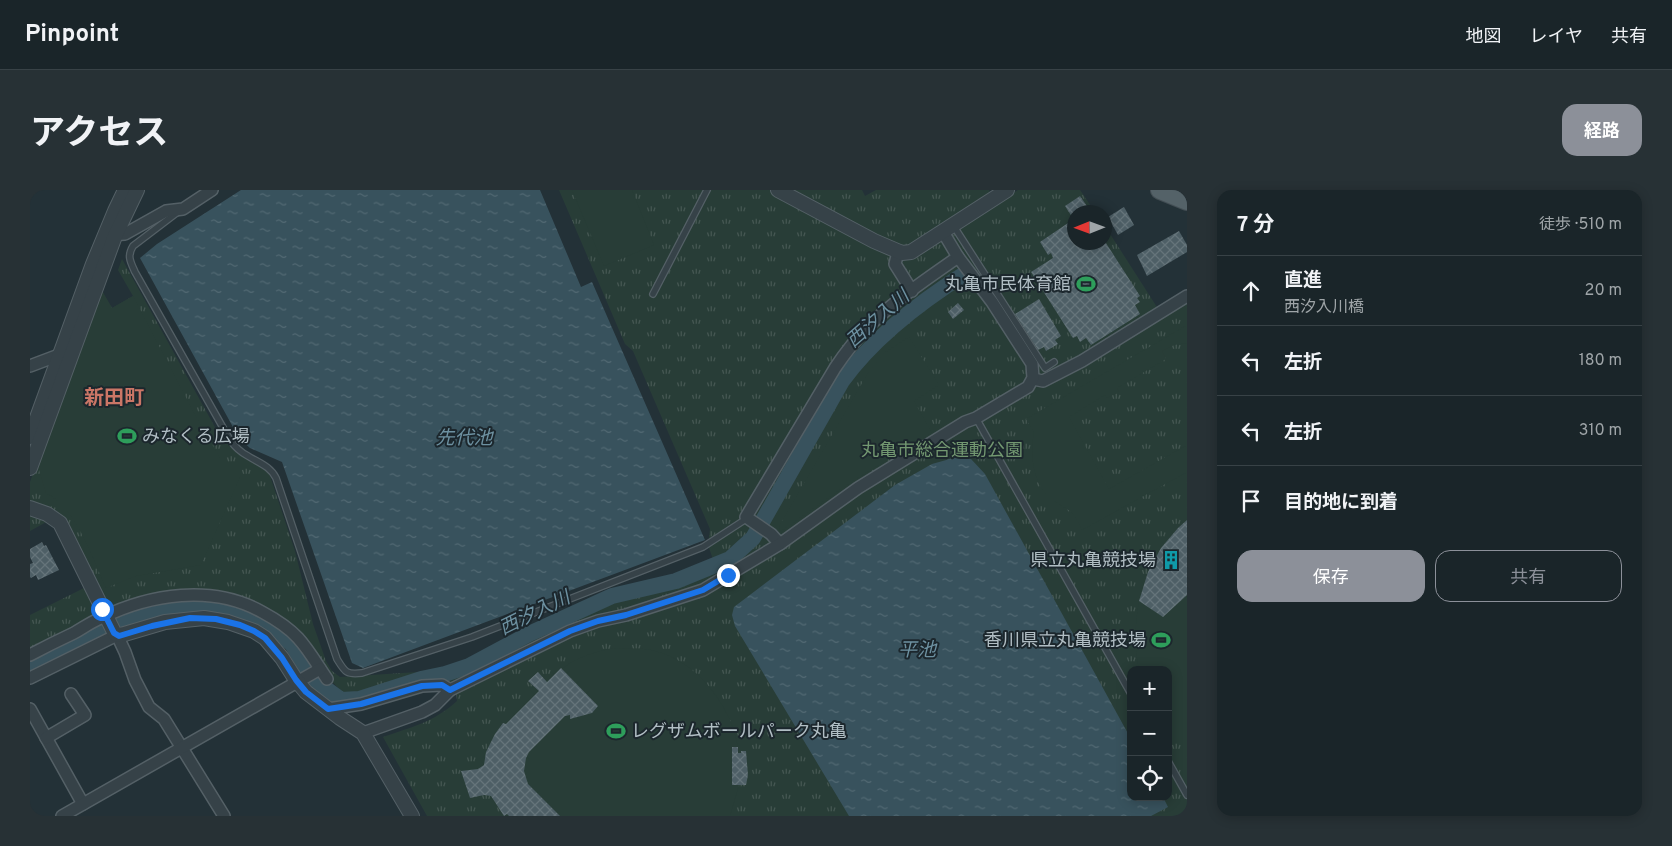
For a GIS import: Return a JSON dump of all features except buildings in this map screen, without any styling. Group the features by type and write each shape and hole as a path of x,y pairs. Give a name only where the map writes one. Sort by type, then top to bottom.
{"main road":[{"path":"1160,190 1187,202"}],"street":[{"path":"30,437 65,356 125,190"},
{"path":"110,235 137,190"},
{"path":"110,235 125,234 166,211 183,209 212,190"},
{"path":"778,190 874,242 902,253 911,252 1007,190"},
{"path":"363,733 422,712 435,705 450,690 570,631 703,590 780,544 858,488 965,422 976,418 1024,391 1033,379 1032,364 992,302 958,258 948,229"},
{"path":"898,252 895,264 912,291"},
{"path":"780,544 771,534 746,517 835,368 844,354 870,325 912,291 958,258"},
{"path":"1033,379 1043,381 1082,361 1187,296"},
{"path":"30,366 65,356"},
{"path":"30,468 65,356"},
{"path":"30,508 47,514 60,523 105,616 125,652 135,680 149,706 164,720 224,816"},
{"path":"30,655 105,616 154,600 190,594 233,599 260,610 298,638 323,674 300,680 62,816"},
{"path":"30,678 116,634 121,635 190,618 216,619 254,631 265,638 300,680 306,692 363,733 412,816"},
{"path":"328,709 361,704 422,686 442,685 450,690"},
{"path":"46,738 85,715 71,694"},
{"path":"30,709 83,804"}],"lane":[{"path":"653,294 707,190"},
{"path":"183,209 132,246 129,252 130,261 236,449 272,469 337,659 344,670 351,674 362,673 472,637 703,547 743,521 746,517"},
{"path":"948,229 1045,368 1054,362"},
{"path":"976,418 1127,687"},
{"path":"1172,768 1187,795"}],"green space":[{"name":"丸亀市総合運動公園","path":"559,190 862,190 865,196 876,190 989,190 996,205 1018,190 1080,190 1090,205 1067,205 1067,250 1112,250 1112,237 1162,315 1187,302 1187,816 427,816 383,737 422,723 440,714 457,701 456,692 428,688 357,708 324,673 286,625 222,592 207,589 190,590 100,613 30,649 30,615 86,587 50,520 30,531 30,482 101,289 112,308 133,296 118,270 122,259 216,429 239,452 268,470 295,551 313,624 326,661 332,671 340,677 465,669 615,600 637,595 714,562 708,545 710,529 633,351 625,344"},
{"path":"572,190 632,190 654,245 604,266"},
{"name":"みなくる広場","path":"101,289 112,308 133,296 194,413 220,458 240,477 201,565 136,576 106,588 75,522 57,500 46,493 37,463"},
{"path":"1187,325 1187,343 1174,345 1162,351 1166,359 1117,388 1119,392 1107,398 1105,395 1069,417 1109,489 1187,445 1187,472 1082,530 1072,513 1050,498 1039,484 1034,467 1032,449 1034,432 1026,419"},
{"path":"909,337 939,385 914,401 932,433 851,482 780,532 779,526 868,373 884,353"},
{"name":"香川県立丸亀競技場","path":"1187,520 1187,750 1172,734 1172,666 1138,666 1136,649 1138,608 1143,588 1150,569 1172,535"},
{"name":"レグザムボールパーク丸亀","path":"609,649 644,649 670,656 703,680 720,702 729,718 739,751 746,751 748,763 746,785 739,785 730,816 509,816 507,814 504,816 490,796 484,795 470,798 461,771 477,769 484,765 488,748 499,728 503,723 506,724 539,692 528,681 538,672 547,682 561,669 575,660"}],"water":[{"name":"先代池","path":"241,190 540,190 581,287 592,282 705,540 363,668 352,663 282,462 250,448 239,438 140,258 157,244"},
{"name":"平池","path":"957,457 971,459 985,474 1127,732 1127,801 1165,801 1168,807 1151,816 849,816 735,626 732,615 734,607 895,485 932,464"}],"waterway":[{"name":"西汐入川","path":"30,666 107,626 134,616 170,607 207,604 227,606 245,612 264,622 292,644 314,680 341,700 359,699 469,666 529,634 612,596 676,581 730,559 753,538 842,381 855,365 899,321 966,273"}],"place":[{"name":"丸亀市民体育館","path":"1086,284"},
{"name":"みなくる広場","path":"127,436"},
{"name":"県立丸亀競技場","path":"1171,560"},
{"name":"香川県立丸亀競技場","path":"1161,640"},
{"name":"レグザムボールパーク丸亀","path":"616,731"}],"district":[{"name":"新田町","path":"114,397"}],"route":[{"path":"102,609 114,633 119,636 165,622 190,618 216,619 240,625 254,631 265,638 306,692 328,709 361,704 422,686 442,685 450,690 570,631 703,590 728,575"}]}
